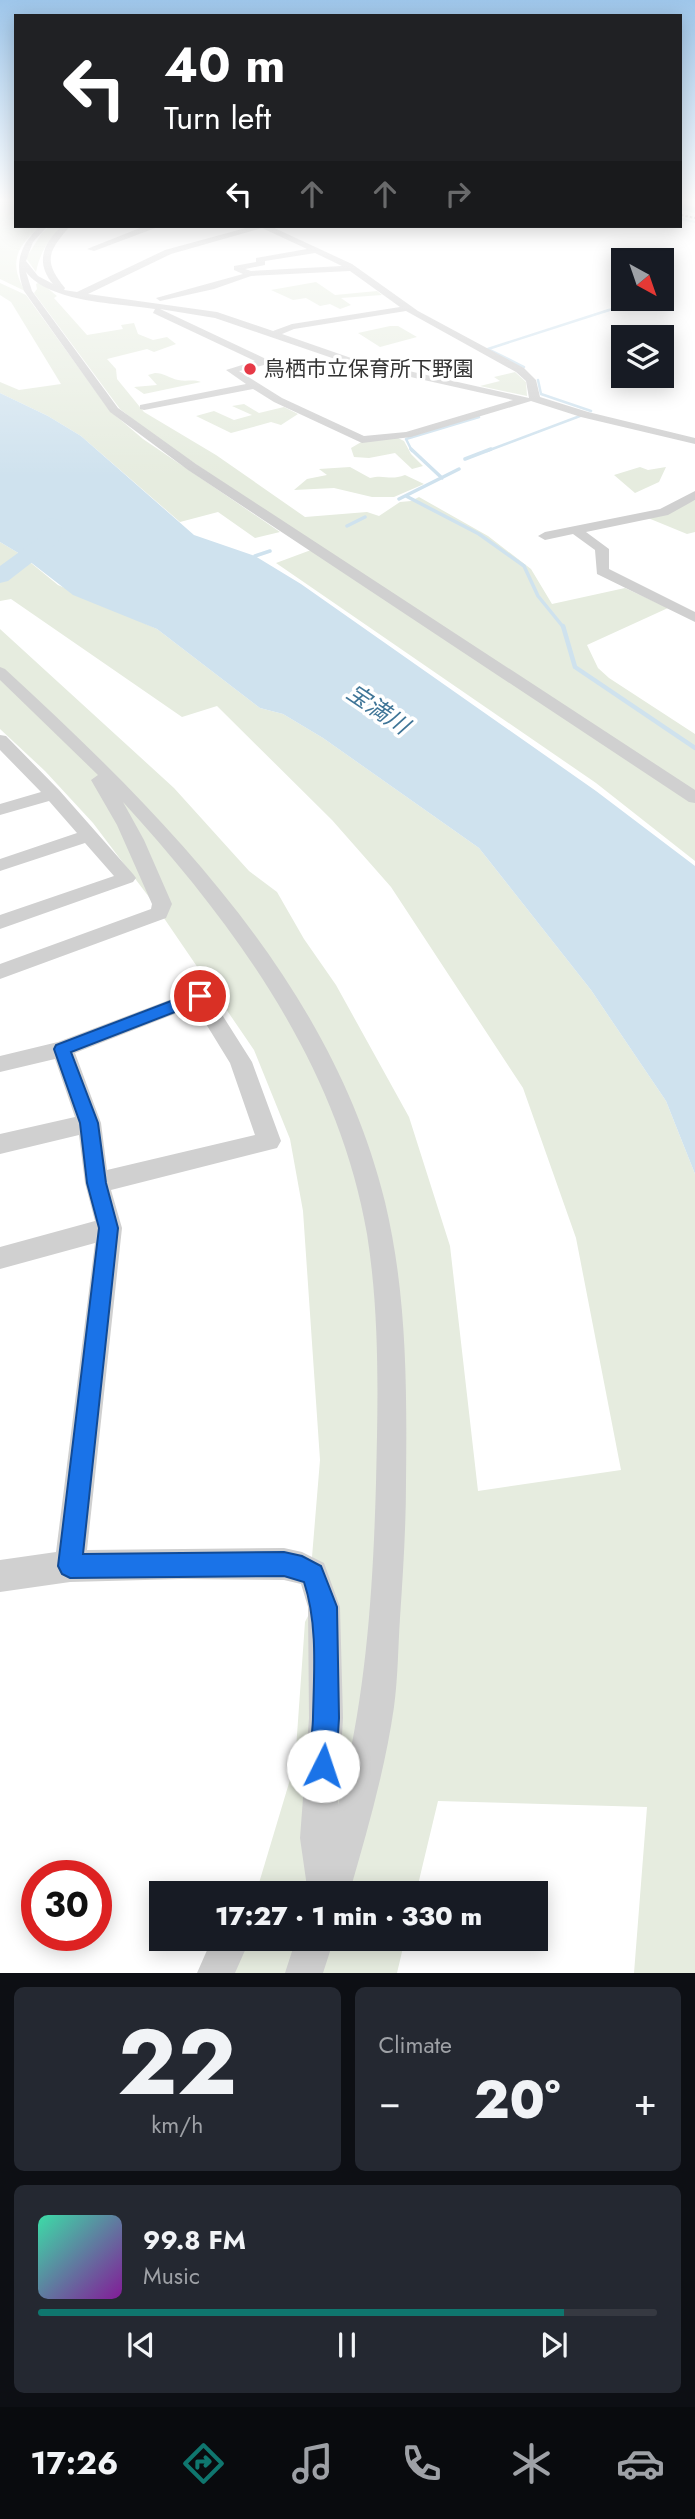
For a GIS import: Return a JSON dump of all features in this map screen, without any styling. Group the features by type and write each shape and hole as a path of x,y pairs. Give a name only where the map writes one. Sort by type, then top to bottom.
{"street":[{"path":"67,293 153,303 217,315 348,360 530,399 695,441"},
{"path":"149,293 153,303 264,362 293,367 316,367 348,360"},
{"path":"153,303 191,293"},
{"path":"387,293 520,370 531,380 530,399"},
{"path":"30,294 114,410 149,437 435,629 695,798"},
{"path":"274,334 292,327 409,308"},
{"path":"264,362 231,369 278,400 362,440 407,435 530,399"},
{"path":"144,407 255,384"},
{"path":"545,536 664,512 695,495"},
{"path":"576,530 602,549 602,571 695,618"},
{"path":"0,672 98,763 146,813 233,921 282,991 348,1121 372,1199 386,1278 392,1381 391,1532 376,1713 355,1813 332,1881"},
{"path":"0,740 7,755 53,794 126,878 0,922"},
{"path":"2,967 159,913 162,904 152,879 114,801 95,772 94,767 98,763"},
{"path":"0,810 53,794"},
{"path":"0,865 90,835"},
{"path":"0,1064 62,1049 200,996 241,1062 269,1141 97,1183"},
{"path":"62,1049 89,1123 97,1183 109,1228 70,1566"},
{"path":"0,1143 89,1123"},
{"path":"0,1258 109,1228"},
{"path":"0,1576 70,1566 284,1564 313,1574 324,1607 326,1718 318,1838 326,1881"},
{"path":"216,1973 226,1951"},
{"path":"304,1973 311,1951"}],"shaded area":[{"path":"34,293 53,293 57,296 54,298 87,335 123,329 121,325 134,323 138,334 153,340 167,337 176,344 154,352 147,349 107,359 116,369 117,379 144,412 216,455 305,517 367,512 379,516 400,502 419,497 488,536 531,569 552,604 625,588 668,608 587,645 598,668 609,678 695,734 695,861 596,783 276,563 311,550 328,553 154,436 120,409"},
{"path":"278,293 382,295 341,298 351,305 340,309 330,304 320,306 306,298 293,300"},
{"path":"0,295 26,295 110,411 143,439 280,532 255,538 218,512 180,522 81,436 48,416 0,393 0,382 19,390 61,384 11,302"},
{"path":"398,326 417,337 380,347 358,333"},
{"path":"515,372 526,382 527,396 480,386 500,381 494,377"},
{"path":"155,373 178,380 201,382 144,394 134,387 157,385 148,375"},
{"path":"244,404 259,413 284,407 298,414 281,425 271,422 231,433 196,416 214,411 234,420 252,415 232,406"},
{"path":"398,438 404,441 411,454 423,466 412,469 395,453 369,458 354,457 351,448 363,441"},
{"path":"350,467 370,478 405,475 424,484 394,497 372,497 334,488 294,490 307,479 327,475 319,469"},
{"path":"640,467 648,470 666,467 659,482 635,493 614,475"},
{"path":"695,500 695,532 687,534 648,518 670,512"},
{"path":"0,542 20,554 58,585 157,629 260,708 283,714 323,738 479,848 591,990 666,1101 695,1174 695,1973 634,1973 647,1807 438,1801 419,1881 260,1881 295,1763 305,1622 327,1578 312,1557 320,1460 303,1211 290,1139 254,1050 155,905 93,823 45,771 0,729 0,629 174,788 249,871 277,892 304,939 336,985 409,1117 450,1246 478,1491 621,1470 576,1238 523,1088 391,887 332,820 217,706 182,717 11,599 0,601"},
{"path":"237,1951 402,1951 397,1973 227,1973"}],"water":[{"name":"宝満川","path":"0,393 48,416 81,436 194,535 255,556 301,584 596,791 695,866 695,1174 666,1101 591,990 479,848 323,738 283,714 260,708 157,629 73,595 0,542"}],"waterway":[{"path":"524,367 488,349 609,310"},
{"path":"603,312 609,310"},
{"path":"538,380 541,394 591,411"},
{"path":"487,451 580,416"},
{"path":"411,449 406,439 479,417"},
{"path":"411,449 442,478"},
{"path":"465,459 491,449"},
{"path":"442,478 459,469"},
{"path":"399,499 442,478"},
{"path":"406,496 479,534 524,566 538,596 563,627"},
{"path":"347,526 365,517"},
{"path":"0,576 50,539 51,524"},
{"path":"255,556 270,551"},
{"path":"563,627 575,667 695,748"}],"place":[{"name":"鳥栖市立保育所下野園","path":"250,369"}],"route":[{"path":"200,996 62,1049 89,1123 97,1183 109,1228 70,1566 284,1564 313,1574 324,1607 326,1718 323,1766"}]}
